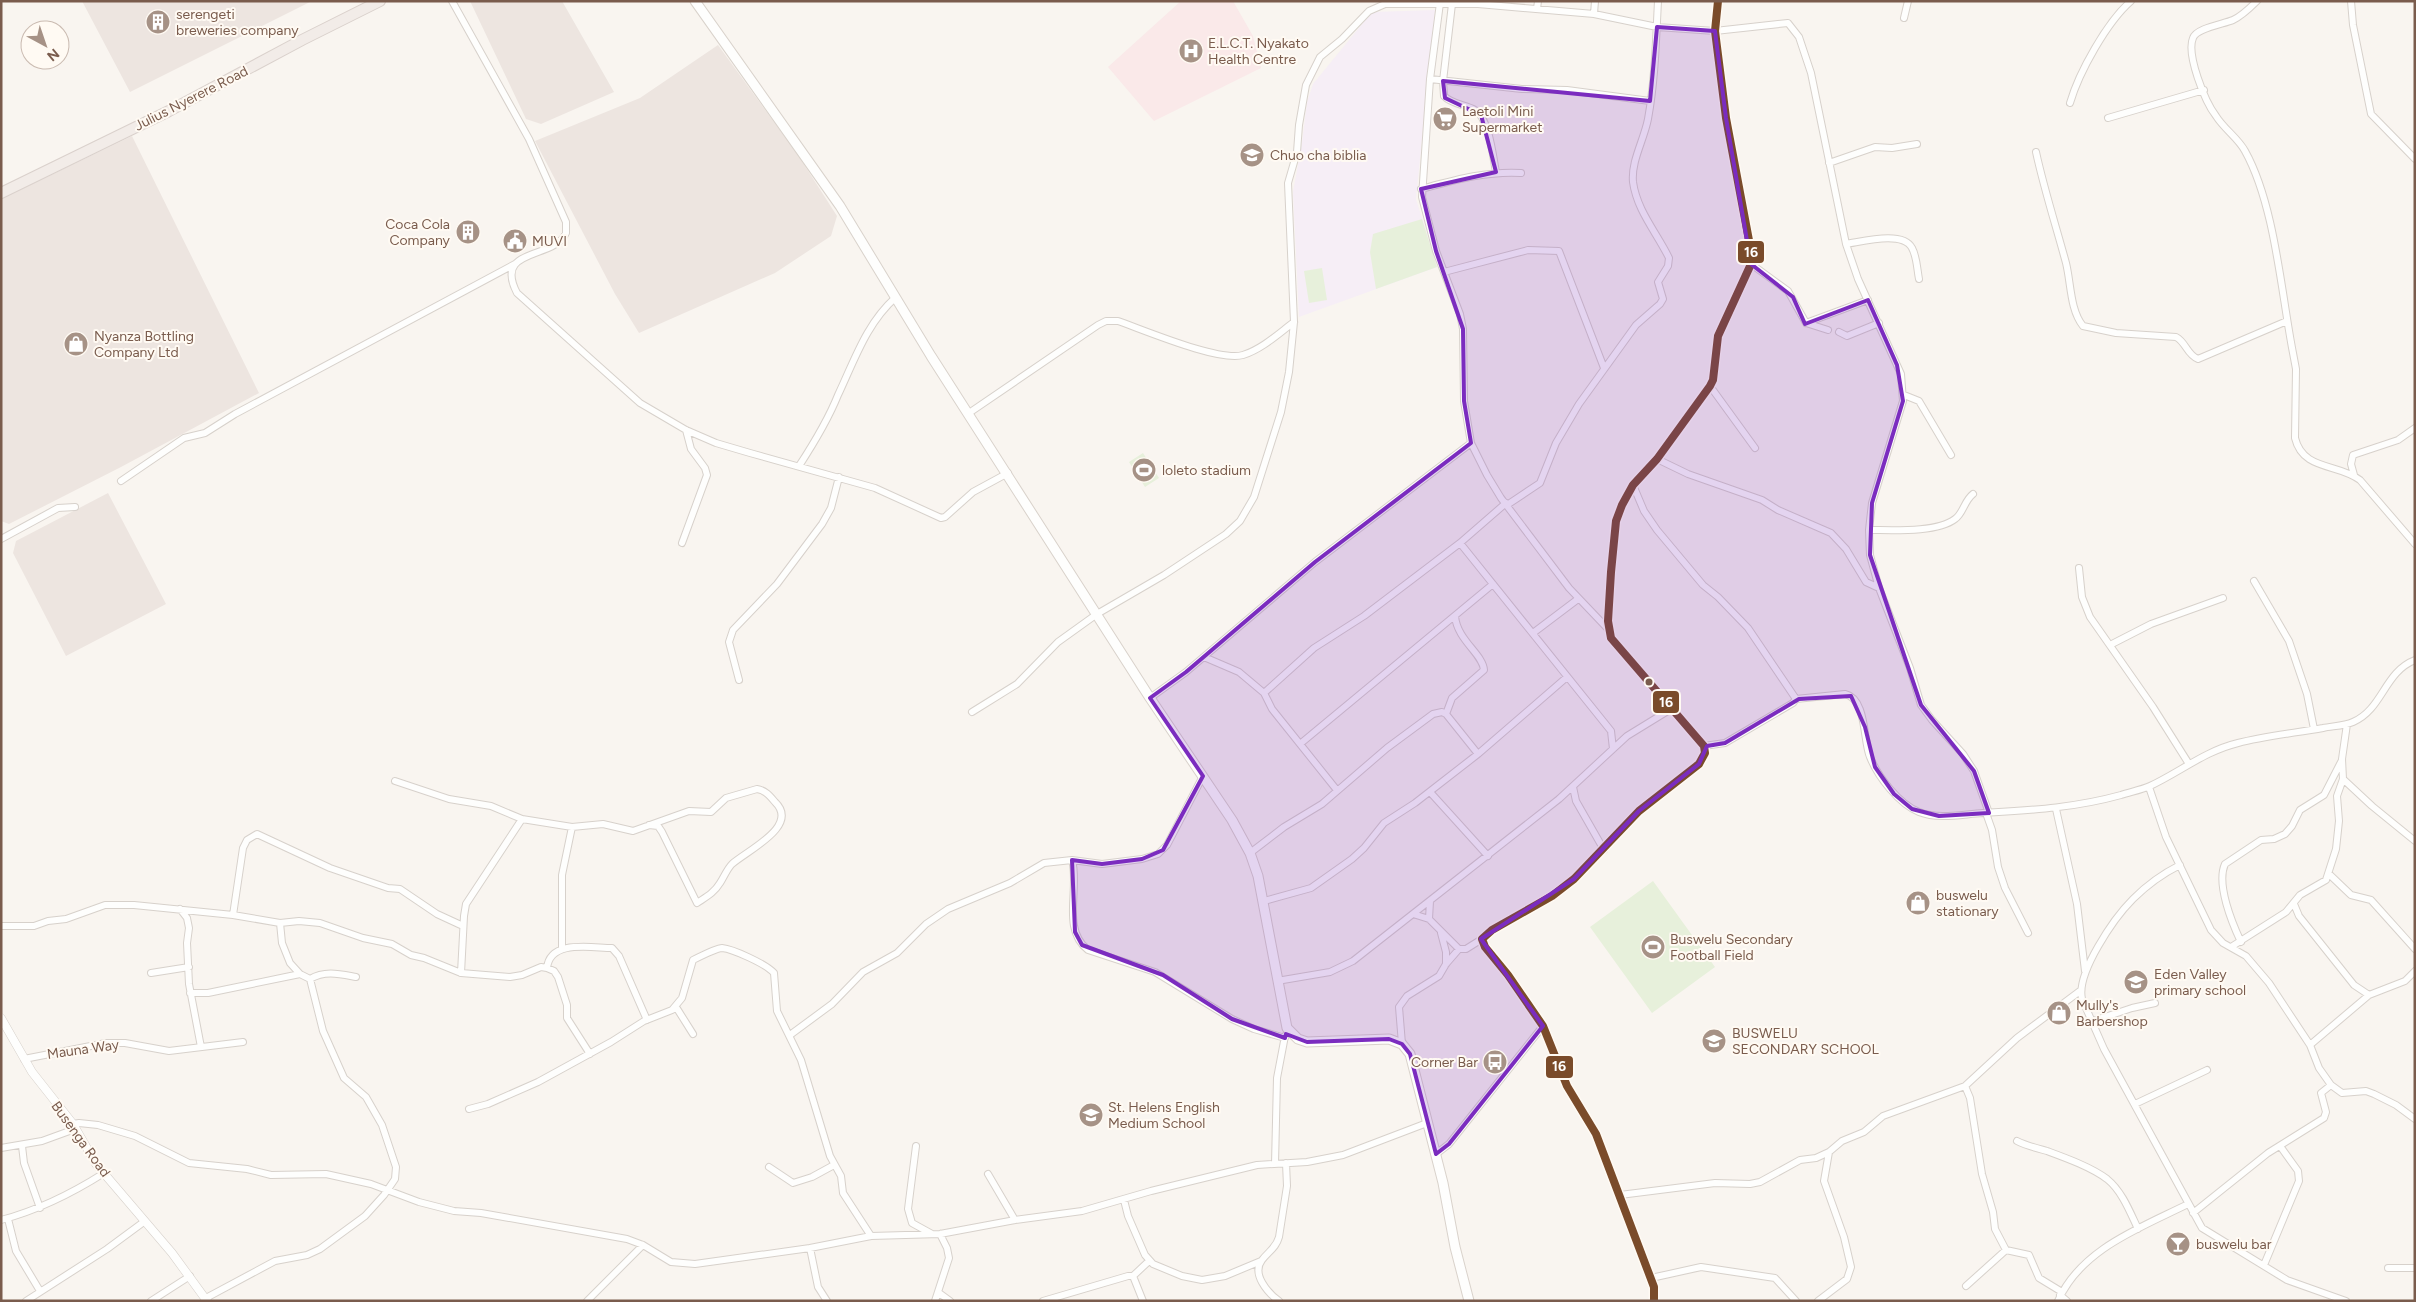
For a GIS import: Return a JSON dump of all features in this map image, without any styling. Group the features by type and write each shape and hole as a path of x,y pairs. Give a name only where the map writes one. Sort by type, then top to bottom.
{"highway":[{"name":"Julius Nyerere Road","path":"1,193 169,111 380,1"}],"main road":[{"path":"695,1 840,206 1096,614 1232,820 1250,854 1264,901 1287,1028 1298,1039 1307,1042 1389,1039 1402,1044 1410,1054 1436,1154 1455,1247 1469,1301"}],"street":[{"path":"120,481 190,435 204,433 215,428 235,414 564,237 566,222 529,139 452,1"},
{"path":"1537,9 1538,1"},
{"path":"1594,14 1595,1"},
{"path":"1264,694 1314,648 1364,616 1460,543 1507,504 1540,483 1566,425 1604,368 1643,318 1660,304 1663,299 1658,282 1668,266 1669,258 1644,213 1633,181 1640,144 1648,120 1658,1"},
{"path":"1413,914 1428,918 1459,949 1466,949 1502,923 1552,896 1574,879 1604,850 1639,811 1699,764 1705,753 1704,746 1611,638 1608,629 1616,521 1622,505 1633,485 1657,459 1710,386 1713,380 1718,336 1752,264 1726,118 1716,31 1718,1"},
{"path":"1904,18 1908,1"},
{"path":"2070,103 2074,88 2086,64 2112,25 2131,1"},
{"path":"2257,1 2233,20 2194,35 2191,49 2192,56 2216,116 2244,149 2259,185 2276,250 2296,369 2295,438 2298,448 2302,454 2317,464 2354,476"},
{"path":"2351,1 2353,25 2370,114 2415,159"},
{"path":"972,712 1017,684 1058,642 1096,614 1209,547 1240,521 1254,497 1281,412 1289,372 1294,322 1288,183 1297,152 1299,125 1306,85 1320,57 1342,39 1369,11 1385,4 1478,2 1594,14 1657,27 1716,31 1780,23 1792,26 1804,50 1811,73 1846,244 1868,300 1898,365 1904,396 1878,482 1869,530 1870,555 1879,588 1910,668 1921,705 1963,754 1974,771 1992,830 1998,867 2005,888 2028,933"},
{"path":"1440,3 1430,79 1421,189 1424,212 1460,314 1463,329 1464,401 1472,442 1487,475 1507,504 1578,599 1608,629"},
{"path":"1452,4 1443,81 1445,98 1475,110 1481,115 1488,130 1496,172"},
{"path":"1430,79 1522,89 1567,90 1650,101"},
{"path":"2108,118 2204,90"},
{"path":"1829,163 1875,147 1892,148 1917,144"},
{"path":"2036,152 2046,199 2066,266 2074,305 2083,326 2116,332 2176,337 2181,340 2192,356 2198,359 2287,321"},
{"path":"1421,189 1469,176 1496,172 1521,173"},
{"path":"1846,244 1885,238 1909,244 1913,249 1919,279"},
{"path":"1444,272 1528,250 1559,251 1604,368"},
{"path":"516,263 511,273 511,282 517,293 640,403 686,430 716,443 839,477 891,494 941,518 945,517 973,492 1008,473"},
{"path":"1752,264 1788,291 1806,323 1828,330"},
{"path":"799,466 816,441 866,332 877,316 896,297"},
{"path":"1806,323 1868,300"},
{"path":"969,413 1106,321 1118,322 1192,346 1232,356 1256,349 1294,322"},
{"path":"1840,332 1848,336 1879,322"},
{"path":"1710,386 1755,448"},
{"path":"1904,396 1919,401 1951,455"},
{"path":"2415,428 2398,440 2353,455 2351,464 2354,476 2415,544"},
{"path":"682,543 707,475 705,468 691,449 686,430"},
{"path":"1150,698 1204,657 1315,562 1472,442"},
{"path":"1657,459 1688,474 1762,500 1778,510 1831,533 1846,549 1866,582 1879,588"},
{"path":"739,680 729,642 733,630 777,584 822,524 831,508 839,477"},
{"path":"1633,485 1644,511 1657,530 1703,584 1748,628 1796,699"},
{"path":"1869,530 1916,529 1950,522 1956,519 1967,499 1973,494"},
{"path":"1,539 58,508 75,506"},
{"path":"1460,543 1611,731 1613,749"},
{"path":"2079,568 2082,597 2090,617 2190,764"},
{"path":"2254,581 2289,641 2306,694 2314,729"},
{"path":"1300,744 1493,584"},
{"path":"2110,645 2158,621 2223,598"},
{"path":"1533,633 1578,599"},
{"path":"1446,714 1452,698 1484,670 1483,663 1460,633 1455,616"},
{"path":"1204,657 1239,672 1264,694 1272,709 1336,789"},
{"path":"1704,746 1725,743 1793,703 1796,699 1845,694 1851,696 1857,704 1866,727 1866,743 1872,762 1894,794 1912,809 1939,816 2056,809 2149,787 2215,750 2238,743 2347,724 2366,714 2376,705 2391,677 2400,668 2415,660"},
{"path":"1264,901 1311,888 1364,848 1384,823 1430,792 1478,754 1567,677"},
{"path":"1277,981 1339,969 1353,961 1573,787 1627,736 1672,708"},
{"path":"1250,854 1284,827 1322,804 1336,789 1433,714 1442,712 1446,714 1478,754"},
{"path":"2231,947 2286,912 2300,895 2322,884 2329,874 2336,849 2339,820 2337,796 2342,779 2342,759 2347,724"},
{"path":"1611,731 1627,736"},
{"path":"2241,942 2227,905 2223,869 2225,864 2261,840 2274,839 2285,834 2292,826 2300,810 2324,794 2342,759"},
{"path":"790,1035 832,1004 863,972 897,953 935,916 1010,883 1044,863 1072,860 1102,864 1142,859 1158,854 1167,846 1203,776"},
{"path":"2342,779 2415,841"},
{"path":"395,781 449,799 491,806 522,819 572,827 603,824 633,831 649,825 689,811 711,812 726,798 757,788 768,794 781,807 783,813 781,823 770,836 731,865 713,892 697,903 662,832 658,826 649,825"},
{"path":"1573,787 1576,801 1604,850"},
{"path":"2149,787 2162,828 2210,930 2223,943 2246,956 2269,983 2310,1045 2319,1068 2331,1085 2342,1093 2366,1092 2374,1094 2396,1105 2415,1119"},
{"path":"1430,792 1488,856"},
{"path":"2056,809 2077,904 2085,972"},
{"path":"461,973 464,916 470,896 522,819"},
{"path":"562,949 562,875 572,827"},
{"path":"233,915 243,848 247,840 256,834 330,868 388,888 400,889 420,905 463,926"},
{"path":"1072,860 1074,870 1075,932 1082,945 1088,950 1155,972 1232,1019 1254,1029 1285,1038"},
{"path":"1620,1195 1700,1184 1728,1182 1750,1184 1760,1182 1800,1160 1816,1158 1829,1152 1842,1141 1864,1132 1883,1116 1965,1086 2017,1038 2080,991 2085,972 2125,907 2150,884 2180,865"},
{"path":"2329,874 2351,895 2371,900 2415,949"},
{"path":"1428,918 1430,901"},
{"path":"1,926 34,926 48,921 66,919 105,905 148,904 280,923 320,923 363,938 392,944 411,955 424,958 461,973 510,977 541,967 547,968 554,970 558,977 567,1005 567,1018 590,1054"},
{"path":"2294,904 2299,916 2354,985 2369,995"},
{"path":"180,909 187,918 189,928 187,943 190,993 201,1047"},
{"path":"2286,912 2299,916"},
{"path":"280,923 285,952 290,963 300,974 310,978 333,973 356,977"},
{"path":"1441,933 1446,952 1446,964"},
{"path":"1482,939 1485,947 1508,975 1543,1026 1567,1086 1596,1134 1650,1278 1654,1301"},
{"path":"547,968 550,958 562,949 612,948 616,951 648,1020"},
{"path":"469,1109 504,1098 590,1054 648,1020 665,1014 676,1006 682,998 690,962 722,948 763,965 774,973 778,1012 807,1074 823,1135 834,1165 841,1176 843,1193 871,1236"},
{"path":"1402,1044 1399,1007 1407,996 1439,976 1446,964 1459,949"},
{"path":"151,973 189,967"},
{"path":"2310,1045 2369,995 2405,981 2415,971"},
{"path":"190,993 208,992 300,974"},
{"path":"206,1300 275,1261 312,1254 364,1216 394,1184 397,1174 382,1125 366,1097 344,1078 322,1031 310,978"},
{"path":"2080,991 2104,1049 2188,1204 2206,1230 2294,1284 2346,1301"},
{"path":"2093,1020 2155,1003"},
{"path":"676,1006 692,1034"},
{"name":"Busenga Road","path":"1,1018 24,1059 74,1126 84,1146 104,1173 190,1276 206,1300"},
{"path":"1436,1154 1449,1144 1543,1026"},
{"path":"1275,1164 1277,1078 1287,1028"},
{"name":"Mauna Way","path":"24,1059 106,1043 124,1043 169,1051 243,1042"},
{"path":"2135,1104 2207,1070"},
{"path":"2193,1212 2206,1205 2253,1165 2324,1118 2326,1112 2321,1094 2331,1085"},
{"path":"1965,1086 1970,1098 1982,1174 1993,1212 1995,1229 2006,1250"},
{"path":"1,1148 22,1146 79,1123 98,1125 135,1136 189,1163 247,1168 271,1175 326,1174 388,1189 419,1202 454,1211 546,1224 627,1239 643,1245 672,1262 695,1264 810,1248 871,1236 940,1234 1015,1220 1082,1211 1224,1172 1257,1165 1307,1162 1343,1155 1427,1123"},
{"path":"2018,1141 2030,1148 2045,1150 2108,1180 2121,1195 2138,1229"},
{"path":"22,1146 24,1164 40,1208"},
{"path":"916,1146 908,1209 912,1223 932,1234"},
{"path":"2264,1266 2299,1181 2298,1171 2280,1146"},
{"path":"1820,1300 1847,1279 1852,1266 1824,1181 1829,1152"},
{"path":"1124,1200 1128,1216 1150,1261 1182,1276 1202,1280 1225,1276 1261,1261 1276,1245 1279,1237 1286,1186 1286,1163"},
{"path":"769,1168 793,1183 812,1177 834,1165"},
{"path":"40,1291 16,1251 5,1220 40,1208 71,1194 104,1173"},
{"path":"988,1174 1015,1220"},
{"path":"2060,1296 2076,1270 2084,1262 2138,1229 2188,1204"},
{"path":"26,1301 107,1249 145,1221"},
{"path":"935,1301 949,1258 947,1248 940,1234"},
{"path":"587,1301 643,1245"},
{"path":"810,1248 818,1287 827,1301"},
{"path":"1966,1286 2006,1250"},
{"path":"2006,1250 2029,1254 2039,1278 2067,1301"},
{"path":"1043,1301 1075,1290 1132,1276 1150,1261"},
{"path":"1261,1261 1261,1278 1265,1289 1279,1301"},
{"path":"1650,1278 1700,1267 1711,1267 1728,1272 1775,1278 1796,1301"},
{"path":"2388,1268 2415,1268"},
{"path":"151,1301 190,1276"},
{"path":"1132,1276 1143,1301"},
{"path":"939,1293 950,1301"}],"highlighted area":[{"path":"1657,27 1715,31 1726,118 1751,264 1793,297 1805,324 1868,300 1897,365 1903,401 1872,503 1870,555 1921,705 1974,771 1989,813 1939,816 1912,809 1894,794 1875,767 1865,727 1851,696 1799,699 1725,743 1707,746 1699,764 1639,811 1574,879 1481,939 1543,1026 1449,1144 1436,1154 1410,1054 1402,1044 1389,1039 1307,1042 1286,1034 1285,1038 1232,1019 1163,975 1082,945 1075,932 1072,860 1102,864 1142,859 1163,850 1203,776 1150,698 1186,672 1315,562 1471,443 1464,401 1463,329 1436,251 1421,189 1496,172 1481,115 1445,98 1443,81 1650,101"}],"shaded area":[{"path":"82,1 312,1 130,92"},
{"path":"470,1 562,1 614,92 541,124 526,119"},
{"name":"E.L.C.T. Nyakato Health Centre","path":"1181,1 1233,1 1253,36 1261,68 1154,121 1108,67"},
{"path":"1435,10 1416,199 1437,267 1299,317 1293,192 1307,102 1313,84 1372,12"},
{"path":"718,45 798,155 837,216 831,236 775,273 639,333 615,294 535,141 640,98"},
{"path":"132,136 259,393 9,524 1,521 1,199"},
{"path":"108,493 166,604 66,656 13,553 16,541"}],"green space":[{"path":"1422,219 1437,267 1376,289 1370,252 1373,234"},
{"path":"1322,268 1327,300 1309,303 1304,271"},
{"name":"loleto stadium","path":"1143,453 1159,478 1145,487 1129,462"},
{"name":"Buswelu Secondary Football Field","path":"1653,881 1715,967 1652,1013 1590,927"}],"transit line":[{"name":"16","path":"1654,1301 1654,1287 1596,1134 1567,1086 1543,1026 1508,975 1485,947 1482,939 1492,930 1552,896 1574,879 1639,811 1699,764 1705,753 1704,746 1611,638 1608,621 1616,521 1622,505 1633,485 1657,459 1710,386 1713,380 1718,336 1751,264 1751,251 1726,118 1715,31 1718,1"}],"place":[{"name":"serengeti breweries company","path":"158,22"},
{"name":"E.L.C.T. Nyakato Health Centre","path":"1191,51"},
{"name":"Laetoli Mini Supermarket","path":"1445,119"},
{"name":"Chuo cha biblia","path":"1252,155"},
{"name":"Coca Cola Company","path":"468,232"},
{"name":"MUVI","path":"515,241"},
{"name":"Nyanza Bottling Company Ltd","path":"76,344"},
{"name":"loleto stadium","path":"1144,470"},
{"name":"buswelu stationary","path":"1918,903"},
{"name":"Buswelu Secondary Football Field","path":"1653,947"},
{"name":"Eden Valley primary school","path":"2136,982"},
{"name":"Mully's Barbershop","path":"2059,1013"},
{"name":"BUSWELU SECONDARY SCHOOL","path":"1714,1041"},
{"name":"Corner Bar","path":"1495,1062"},
{"name":"St. Helens English Medium School","path":"1091,1115"},
{"name":"buswelu bar","path":"2178,1244"}]}
